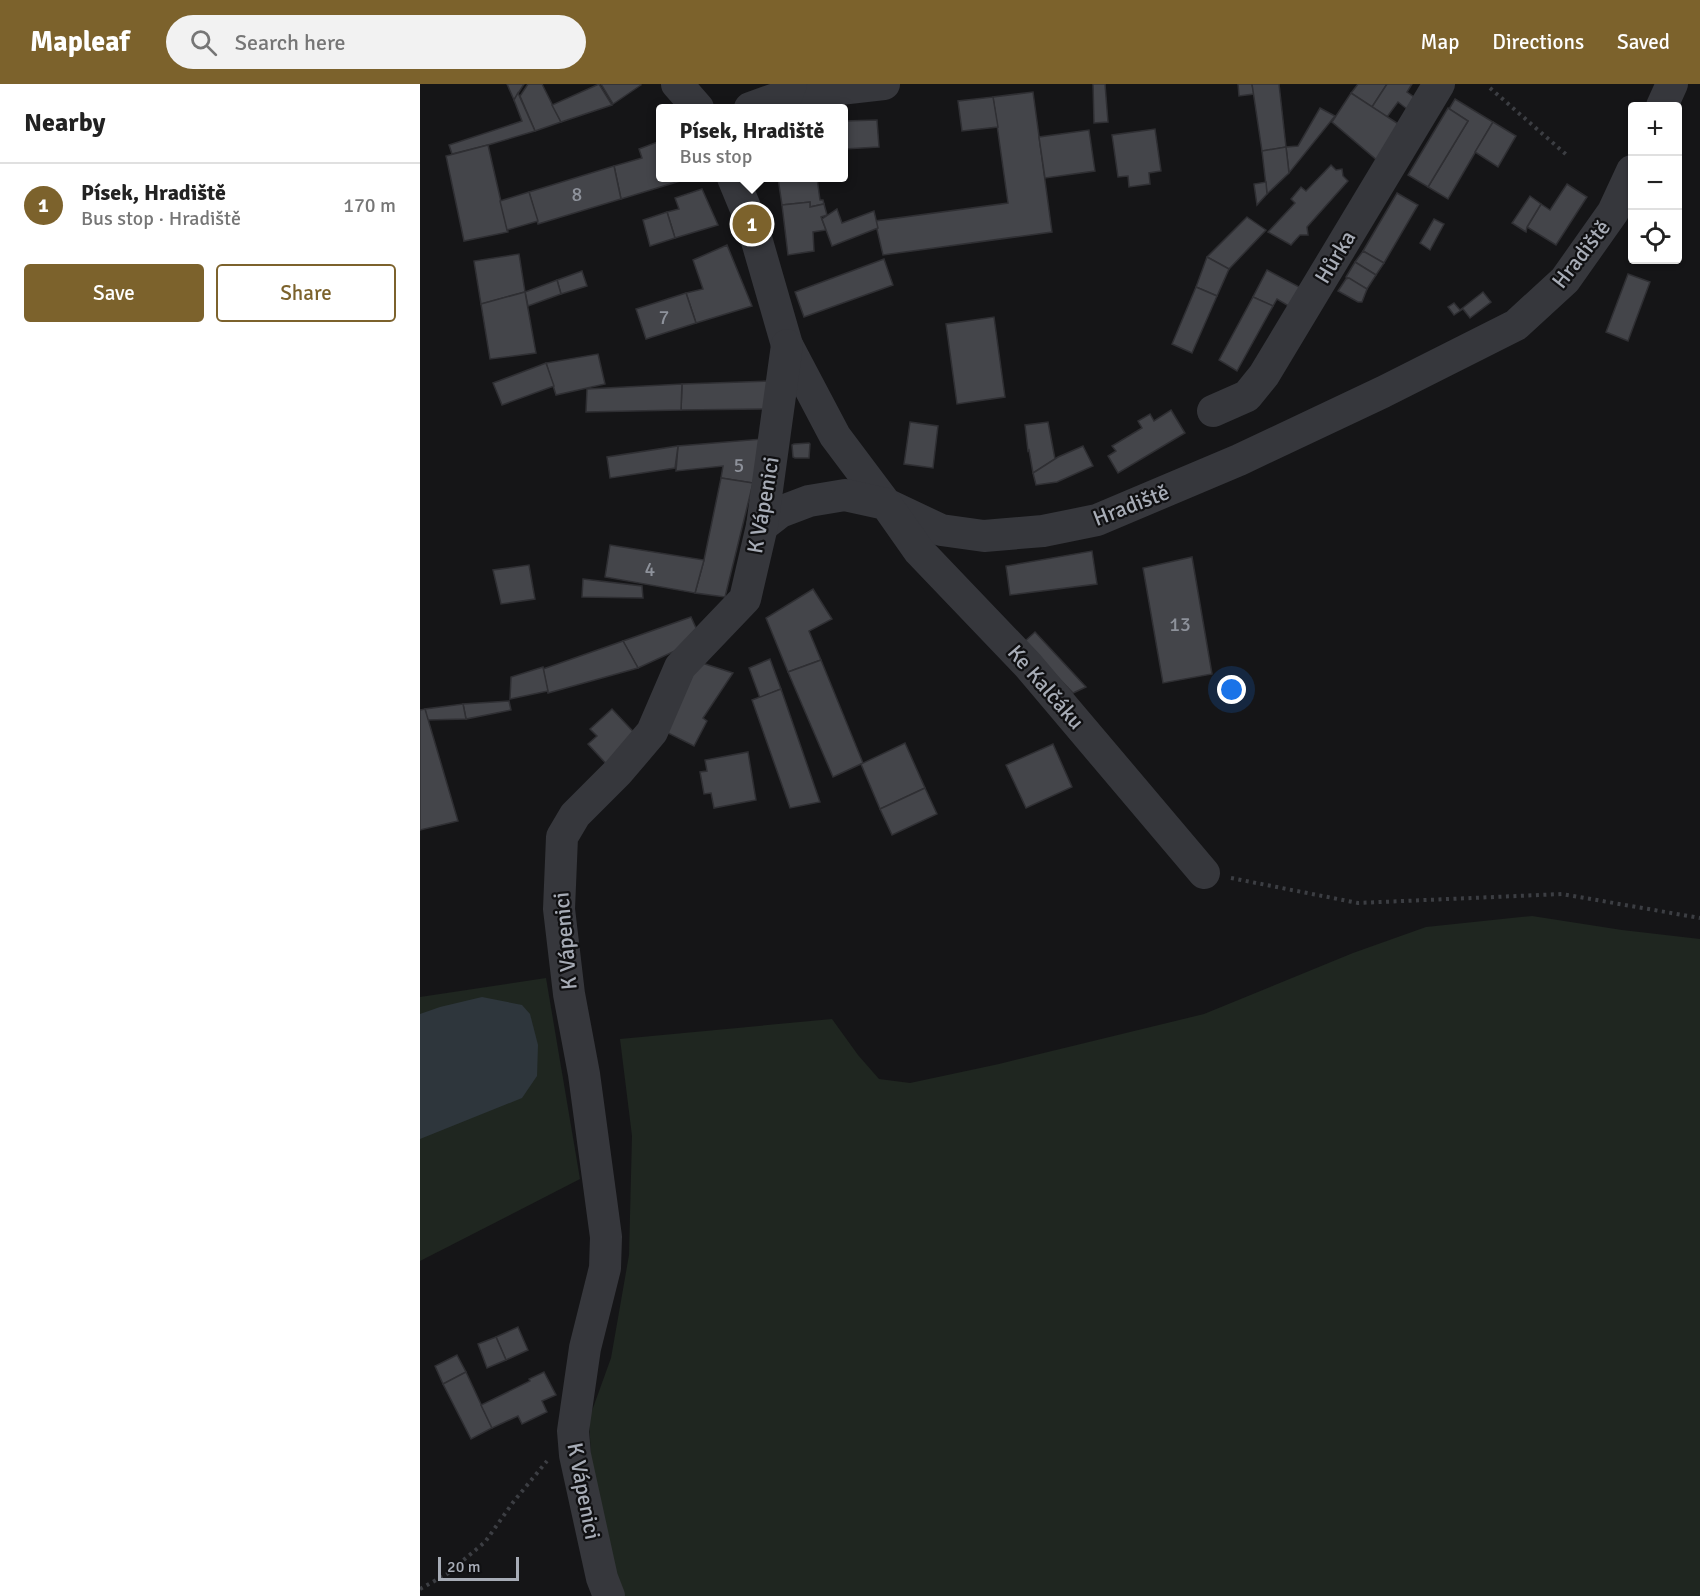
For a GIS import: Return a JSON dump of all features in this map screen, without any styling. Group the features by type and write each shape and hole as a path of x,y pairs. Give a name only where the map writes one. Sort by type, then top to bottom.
{"street":[{"path":"677,84 694,104"},
{"path":"697,84 704,104"},
{"path":"759,104 789,90 884,84"},
{"name":"Hůrka","path":"1213,411 1247,396 1264,375 1438,84"},
{"path":"1664,102 1672,84"},
{"name":"Hradiště","path":"735,182 752,224 787,345 835,436 886,504 941,530 984,536 1043,531 1097,520 1239,460 1383,392 1516,325 1565,280 1613,212 1628,180"},
{"name":"K Vápenici","path":"609,1596 600,1567 575,1455 573,1431 585,1348 605,1268 606,1237 584,1074 569,994 559,909 562,837 575,815 618,772 652,732 680,667 745,598 762,526 787,345"},
{"path":"762,526 780,512 809,501 845,495 886,504"},
{"name":"Ke Kalčáku","path":"886,504 919,551 1028,664 1204,873"}],"path":[{"path":"1490,88 1569,157"},
{"path":"1204,873 1358,903 1563,894 1700,918"},
{"path":"420,1588 447,1574 485,1542 514,1500 573,1431"}],"shaded area":[{"path":"1532,916 1700,939 1700,1596 614,1596 594,1513 589,1419 611,1358 629,1255 632,1136 620,1039 832,1019 879,1079 910,1083 999,1064 1204,1014 1353,953 1426,927"},
{"path":"546,978 580,1179 420,1261 420,997"},
{"path":"482,997 522,1005 530,1014 538,1045 537,1076 522,1098 420,1139 420,1014"}],"building":[{"path":"507,84 524,84 514,100"},
{"path":"528,84 542,84 561,122 535,131 520,96"},
{"path":"599,84 612,105 561,122 552,105"},
{"path":"601,84 640,84 641,85 613,104"},
{"path":"1093,84 1105,84 1108,122 1094,123"},
{"path":"1238,84 1252,84 1254,94 1239,96"},
{"path":"1252,84 1279,84 1286,147 1262,151"},
{"path":"1358,84 1387,84 1372,107 1351,93"},
{"path":"1387,84 1412,84 1407,92 1414,97 1407,109 1398,102 1387,117 1372,107"},
{"path":"1033,92 1052,232 883,255 875,221 1008,203 993,97"},
{"path":"518,93 535,131 452,154 449,145 522,121 514,100"},
{"path":"1351,93 1400,125 1378,161 1332,122"},
{"path":"993,97 998,127 962,131 958,101"},
{"path":"1455,99 1493,122 1448,199 1428,187 1468,121 1449,109"},
{"path":"1320,108 1335,116 1289,173 1286,147 1298,146"},
{"path":"1448,108 1468,121 1428,187 1408,175"},
{"path":"877,120 879,147 848,149 848,121"},
{"path":"1493,122 1516,136 1498,167 1475,152"},
{"path":"1155,129 1161,171 1149,173 1150,184 1129,187 1128,176 1118,177 1112,135"},
{"path":"1089,130 1095,171 1045,178 1039,137"},
{"path":"656,143 656,182 677,182 621,199 614,166 642,158 639,149"},
{"path":"488,145 508,232 464,241 446,156"},
{"path":"1286,147 1289,173 1267,194 1262,151"},
{"path":"1331,165 1336,170 1342,169 1343,176 1348,181 1307,227 1308,235 1300,235 1291,245 1268,232 1295,203 1291,199 1301,187 1306,191"},
{"path":"614,166 621,199 538,224 529,192"},
{"path":"779,182 818,182 820,200 823,200 824,204 810,207 810,202 782,205"},
{"path":"1266,182 1267,194 1257,205 1254,184"},
{"path":"1567,184 1587,197 1556,245 1527,227 1541,204 1550,210"},
{"path":"702,189 718,225 675,238 667,212 679,209 675,198"},
{"path":"529,192 538,221 507,230 500,201"},
{"path":"1397,193 1418,205 1384,263 1363,251"},
{"path":"1530,196 1541,204 1526,232 1512,223"},
{"path":"810,202 810,207 824,204 827,215 821,217 826,230 813,232 814,251 788,255 782,205"},
{"path":"837,209 842,223 874,211 878,228 832,246 822,219"},
{"path":"667,212 675,238 650,246 643,220"},
{"path":"1247,217 1266,230 1229,269 1207,257"},
{"path":"1434,219 1444,224 1430,250 1420,243"},
{"path":"727,245 752,306 696,323 686,293 703,289 693,260"},
{"path":"1363,251 1384,263 1376,275 1355,262"},
{"path":"519,254 525,292 481,304 474,261"},
{"path":"1207,257 1229,269 1217,296 1196,287"},
{"path":"884,259 893,285 804,317 795,292"},
{"path":"1355,262 1376,275 1367,289 1346,277"},
{"path":"1267,270 1303,289 1292,308 1277,299 1273,306 1253,297"},
{"path":"582,271 587,286 561,294 557,280"},
{"path":"1628,274 1650,282 1628,341 1606,332"},
{"path":"1349,278 1367,289 1362,302 1338,291"},
{"path":"557,280 561,294 528,306 525,292"},
{"path":"1196,287 1217,296 1192,353 1172,344"},
{"path":"525,292 536,353 490,359 481,304"},
{"path":"1483,292 1491,302 1470,318 1463,309 1454,315 1448,307 1454,303 1460,310"},
{"path":"686,293 696,323 646,339 636,309"},
{"path":"1253,297 1273,306 1237,371 1219,360"},
{"path":"994,317 1005,397 957,404 946,324"},
{"path":"598,354 605,384 556,395 546,363"},
{"path":"546,363 554,386 502,405 493,383"},
{"path":"768,381 768,409 681,410 682,384"},
{"path":"682,384 681,410 586,412 587,389"},
{"path":"1171,410 1185,433 1118,473 1108,456 1116,451 1112,446 1142,428 1138,421 1150,414 1154,421"},
{"path":"910,422 938,426 933,468 904,464"},
{"path":"1048,422 1055,459 1033,473 1025,425"},
{"path":"762,439 753,483 721,478 723,466 676,471 678,446"},
{"path":"809,443 809,458 793,457 792,445"},
{"path":"678,446 675,468 610,478 607,457"},
{"path":"1083,446 1093,466 1057,482 1036,485 1033,473 1058,457"},
{"path":"721,478 753,483 725,597 695,593"},
{"path":"610,545 704,560 695,593 605,577"},
{"path":"1092,551 1097,584 1010,595 1006,566"},
{"path":"1192,557 1212,674 1163,683 1143,568"},
{"path":"529,565 535,599 501,604 493,570"},
{"path":"583,579 642,586 643,598 582,597"},
{"path":"813,589 832,619 809,631 821,660 788,672 766,618"},
{"path":"691,617 701,639 638,668 623,641"},
{"path":"1035,632 1086,687 1073,693 1024,642"},
{"path":"623,641 638,668 548,693 543,669"},
{"path":"770,659 781,689 760,698 749,668"},
{"path":"821,660 863,763 833,777 788,672"},
{"path":"699,662 733,673 703,718 707,721 694,746 664,731"},
{"path":"543,667 548,691 510,699 511,677"},
{"path":"781,689 820,802 790,808 752,700"},
{"path":"509,701 511,710 466,719 463,704"},
{"path":"463,704 466,719 427,720 425,709"},
{"path":"425,709 458,821 420,830 420,710"},
{"path":"612,709 642,741 611,769 588,744 597,736 590,729"},
{"path":"905,743 925,788 880,809 861,764"},
{"path":"1053,744 1072,787 1026,808 1006,765"},
{"path":"748,752 756,800 714,808 711,793 704,794 700,772 707,771 705,760"},
{"path":"925,788 937,814 892,835 880,809"},
{"path":"518,1327 528,1350 506,1360 496,1337"},
{"path":"496,1337 506,1360 487,1368 478,1344"},
{"path":"457,1355 466,1372 443,1384 435,1366"},
{"path":"466,1372 492,1428 471,1439 443,1384"},
{"path":"544,1372 556,1395 542,1401 547,1412 522,1424 518,1416 492,1428 481,1405"}],"place":[{"name":"Písek, Hradiště","path":"752,224"}]}
